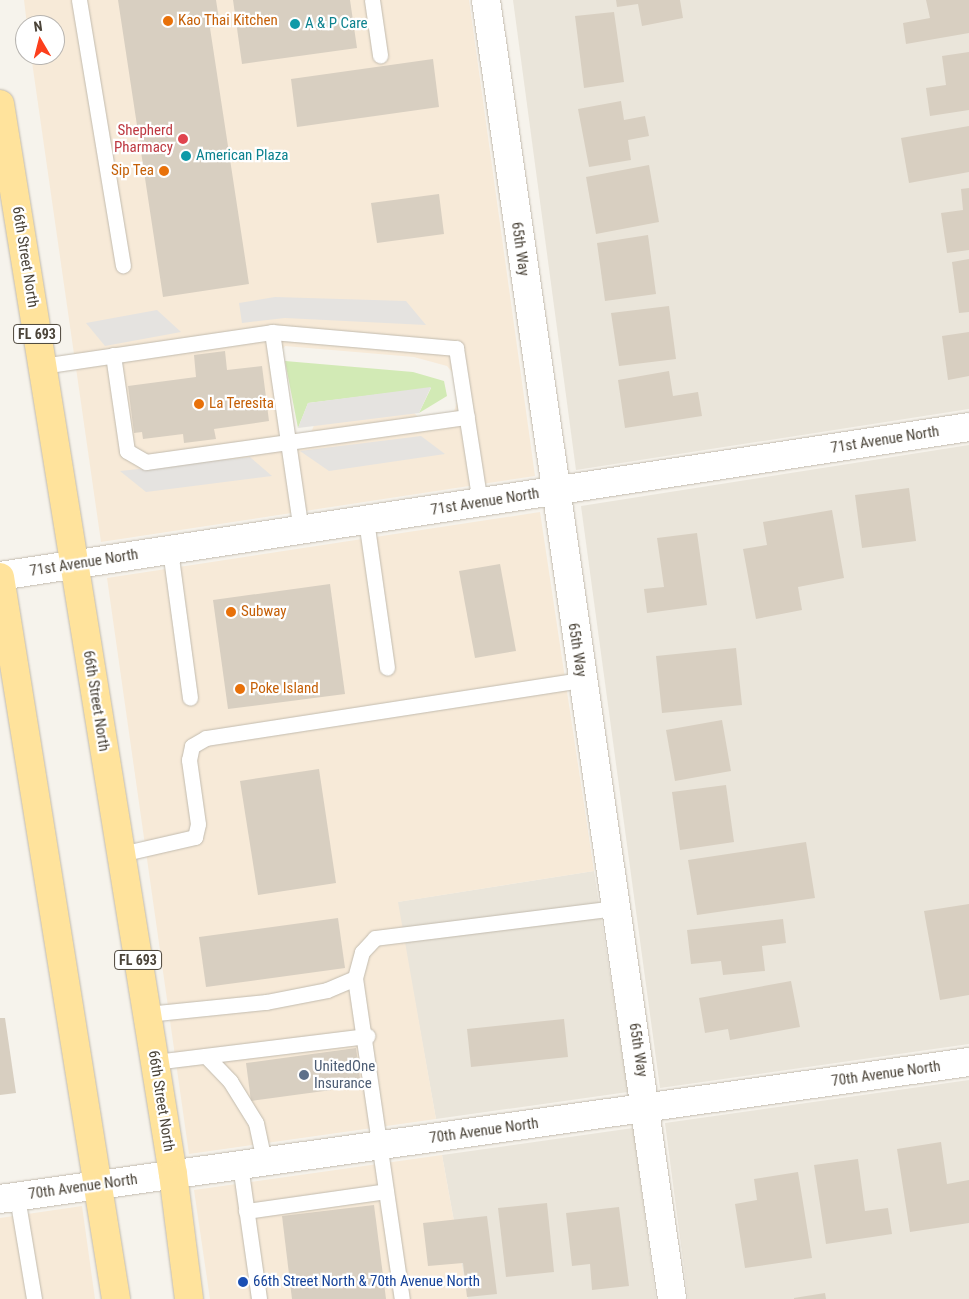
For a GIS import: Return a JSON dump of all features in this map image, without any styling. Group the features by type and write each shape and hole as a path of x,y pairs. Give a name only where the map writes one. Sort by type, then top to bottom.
{"main road":[{"name":"66th Street North","path":"0,104 173,1174 190,1299"},
{"path":"0,576 101,1185 116,1299"}],"street":[{"name":"65th Way","path":"486,0 553,492 646,1108 672,1299"},
{"name":"71st Avenue North","path":"0,576 969,427"},
{"name":"70th Avenue North","path":"9,1198 969,1062"}],"lane":[{"path":"78,0 123,265"},
{"path":"372,0 380,55"},
{"path":"42,366 272,332 456,348 480,503"},
{"path":"272,332 301,530"},
{"path":"113,355 127,451 136,460 467,417"},
{"path":"366,520 387,668"},
{"path":"170,550 190,698"},
{"path":"121,854 195,837 198,824 189,760 192,746 206,738 582,680"},
{"path":"402,1299 386,1191 367,1036 355,978 362,952 375,938 616,908"},
{"path":"147,1014 266,1002 327,990 355,978"},
{"path":"155,1062 367,1036"},
{"path":"206,1056 230,1081 256,1123 246,1211 259,1299"},
{"path":"246,1211 386,1191"},
{"path":"9,1198 34,1299"}],"shaded area":[{"path":"24,0 469,0 535,476 101,542 32,65 65,65 65,15 26,15","holes":["285,346 414,357 447,366 457,378 460,394 454,411 426,426 408,406 317,418 310,435 285,431 271,364"]},
{"path":"513,0 969,0 969,409 576,470"},
{"path":"275,297 406,301 426,325 285,318 242,323 239,303"},
{"path":"157,310 181,332 105,346 86,323"},
{"path":"431,387 419,413 298,428 308,403"},
{"path":"421,436 445,454 329,471 300,451"},
{"path":"969,445 969,1044 660,1088 581,506"},
{"path":"250,457 272,476 146,492 120,471"},
{"path":"540,512 594,871 398,902 436,1119 189,1154 107,578"},
{"path":"594,871 628,1092 436,1119 397,902"},
{"path":"969,1080 969,1299 688,1299 665,1123"},
{"path":"633,1128 656,1299 468,1299 442,1155"},
{"path":"442,1155 468,1299 210,1299 194,1190"},
{"path":"82,1206 95,1299 0,1299 0,1218"}],"green space":[{"path":"285,361 413,372 444,381 447,396 419,413 431,388 308,403 298,428"}],"building":[{"name":"American Plaza","path":"118,0 216,0 220,26 210,28 249,284 163,297"},
{"name":"A & P Care","path":"233,0 350,0 357,48 242,64"},
{"path":"616,0 680,0 683,18 642,26 638,4 617,7"},
{"path":"926,0 969,0 969,33 906,44 903,23 930,18"},
{"path":"614,12 624,82 584,88 575,16"},
{"path":"969,52 969,110 930,116 926,88 946,85 942,56"},
{"path":"433,59 439,107 297,127 291,79"},
{"path":"621,101 624,120 645,116 649,136 628,140 631,160 589,167 578,109"},
{"path":"969,126 969,172 909,183 901,138"},
{"path":"649,165 659,222 596,234 586,177"},
{"path":"969,188 969,250 947,253 941,213 963,210 961,189"},
{"path":"439,194 444,234 377,243 371,203"},
{"path":"648,235 656,294 605,301 597,243"},
{"path":"969,259 969,312 959,313 952,262"},
{"path":"669,306 676,359 619,366 611,313"},
{"path":"969,332 969,376 948,380 942,336"},
{"name":"La Teresita","path":"225,351 227,370 262,366 269,421 214,429 216,439 184,443 183,434 143,439 142,432 134,433 128,386 196,377 194,355"},
{"path":"669,371 673,396 698,392 702,416 625,428 618,380"},
{"path":"909,488 916,541 862,548 855,495"},
{"path":"832,510 844,578 798,587 802,610 756,619 743,549 767,545 763,522"},
{"path":"697,533 707,605 647,613 644,589 664,587 657,538"},
{"path":"500,564 516,651 475,658 459,571"},
{"path":"330,584 345,694 228,709 213,600"},
{"path":"736,648 742,705 662,713 656,656"},
{"path":"722,720 731,771 675,781 666,730"},
{"path":"319,769 336,883 258,895 240,781"},
{"path":"726,785 734,842 680,850 672,792"},
{"path":"806,842 815,898 697,915 688,860"},
{"path":"969,904 969,995 940,1000 924,911"},
{"path":"338,918 345,968 206,987 199,937"},
{"path":"783,919 786,943 762,946 765,971 723,975 721,961 691,964 687,930"},
{"path":"791,981 800,1027 730,1040 728,1029 705,1033 699,998"},
{"path":"0,1018 5,1018 16,1093 0,1095"},
{"path":"564,1019 568,1057 471,1067 467,1029"},
{"name":"UnitedOne Insurance","path":"356,1048 361,1086 251,1101 246,1063"},
{"path":"941,1142 947,1184 969,1180 969,1223 910,1232 897,1149"},
{"path":"858,1159 865,1211 888,1208 892,1234 826,1244 814,1165"},
{"path":"798,1172 812,1258 745,1268 735,1204 757,1200 754,1179"},
{"path":"547,1203 554,1272 506,1277 498,1208"},
{"path":"374,1205 386,1299 292,1299 282,1216"},
{"path":"619,1207 629,1286 592,1290 590,1264 572,1266 566,1213"},
{"path":"487,1216 497,1294 467,1297 463,1263 428,1266 423,1223"},
{"path":"825,1293 826,1299 794,1299 794,1298"}],"place":[{"name":"Kao Thai Kitchen","path":"168,21"},
{"name":"A & P Care","path":"295,24"},
{"name":"Shepherd Pharmacy","path":"183,139"},
{"name":"American Plaza","path":"186,156"},
{"name":"Sip Tea","path":"164,171"},
{"name":"La Teresita","path":"199,404"},
{"name":"Subway","path":"231,612"},
{"name":"Poke Island","path":"240,689"},
{"name":"UnitedOne Insurance","path":"304,1075"},
{"name":"66th Street North & 70th Avenue North","path":"243,1282"}]}
